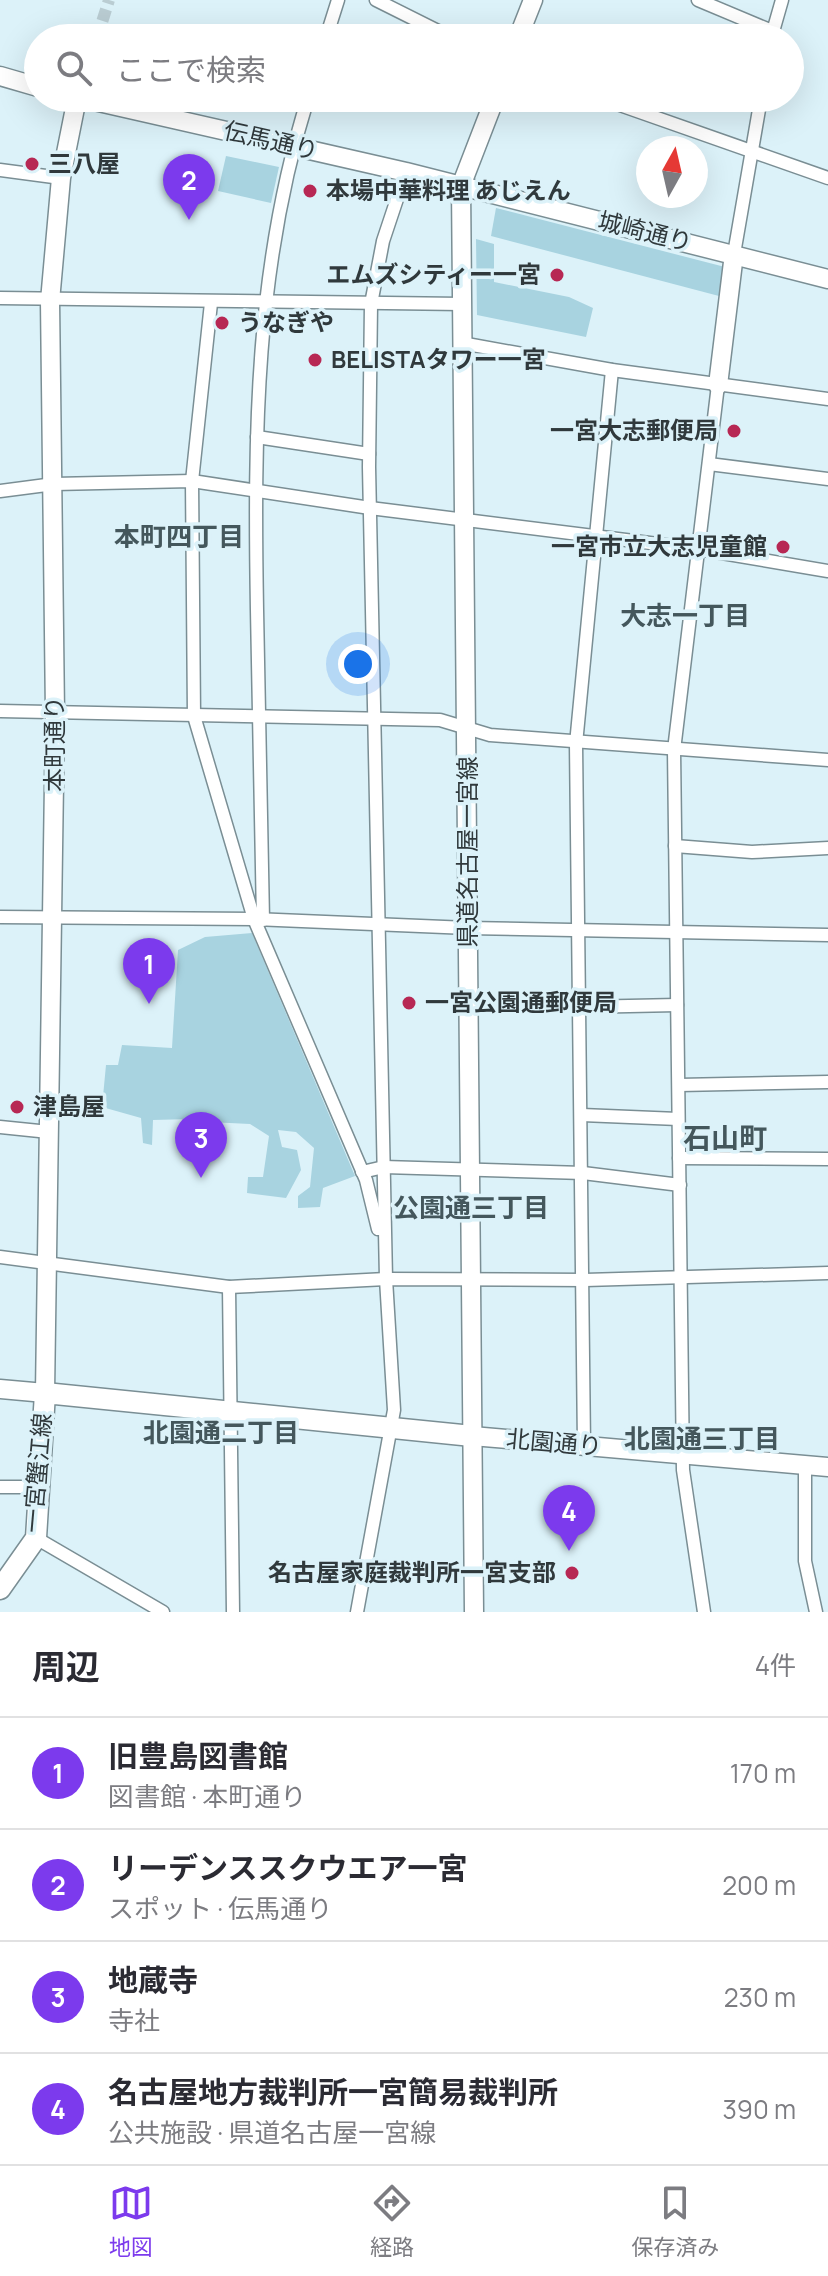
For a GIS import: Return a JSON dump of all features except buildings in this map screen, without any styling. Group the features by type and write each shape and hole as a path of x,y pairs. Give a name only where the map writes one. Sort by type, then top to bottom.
{"main road":[{"name":"一宮蟹江線","path":"0,1589 36,1538 45,1393 472,1436"}],"street":[{"path":"330,24 338,0"},
{"path":"376,0 424,24"},
{"path":"524,24 533,0"},
{"path":"698,0 750,24"},
{"path":"775,24 782,0"},
{"path":"0,76 24,83"},
{"name":"本町通り","path":"45,1393 55,714 50,301 61,178 76,112"},
{"name":"伝馬通り","path":"141,112 461,186"},
{"path":"259,919 255,490 263,302 293,146 304,112"},
{"name":"県道名古屋一宮線","path":"474,1612 461,186 490,112"},
{"path":"639,112 828,178"},
{"path":"704,1612 683,1470 674,750 734,254 759,112"},
{"path":"0,170 61,178"},
{"path":"357,1612 392,1428 386,1279 370,508 371,304 383,241 406,172"},
{"name":"城崎通り","path":"461,186 828,279"},
{"path":"0,298 462,304"},
{"path":"211,303 192,481 194,716 259,919 375,1204 386,1279"},
{"path":"461,343 612,370 828,399"},
{"path":"584,1446 585,1280 576,744 612,370"},
{"path":"257,437 369,454"},
{"path":"709,464 828,479"},
{"path":"0,491 54,484 192,481 370,508 698,549 828,571"},
{"path":"0,711 440,720 490,735 576,744 828,760"},
{"path":"675,846 752,852 828,848"},
{"path":"0,917 259,919 468,928 828,935"},
{"path":"581,1007 677,1005"},
{"path":"679,1085 828,1082"},
{"path":"582,1115 678,1119"},
{"path":"0,1127 49,1132"},
{"path":"679,1158 828,1159"},
{"path":"362,1172 384,1167 583,1173 680,1185"},
{"path":"0,1257 229,1287 386,1279 585,1280 828,1273"},
{"path":"229,1287 233,1412 233,1612"},
{"path":"0,1389 45,1393"},
{"name":"北園通り","path":"472,1436 828,1467"},
{"path":"805,1465 805,1561 816,1612"},
{"path":"0,1487 40,1487"},
{"path":"36,1538 163,1612"}],"shaded area":[{"path":"226,156 279,167 271,203 218,191"},
{"path":"496,208 725,267 719,296 491,236"},
{"path":"476,239 494,244 494,282 569,297 593,308 586,337 477,315"},
{"path":"252,933 355,1176 323,1188 320,1207 298,1208 298,1196 310,1187 314,1148 296,1132 278,1130 282,1147 297,1150 301,1170 286,1198 247,1193 248,1177 263,1177 269,1136 250,1124 209,1122 205,1130 191,1119 153,1120 152,1145 143,1143 141,1118 102,1107 106,1065 118,1065 122,1045 172,1048 178,950 205,937"}],"tunnel":[{"path":"101,24 109,0"}],"place":[{"name":"三八屋","path":"32,164"},
{"name":"本場中華料理 あじえん","path":"310,191"},
{"name":"リーデンススクウエア一宮","path":"189,220"},
{"name":"エムズシティー一宮","path":"557,275"},
{"name":"うなぎや","path":"222,323"},
{"name":"BELISTAタワー一宮","path":"315,360"},
{"name":"一宮大志郵便局","path":"734,431"},
{"name":"一宮市立大志児童館","path":"783,547"},
{"name":"一宮公園通郵便局","path":"409,1003"},
{"name":"旧豊島図書館","path":"149,1004"},
{"name":"津島屋","path":"17,1107"},
{"name":"地蔵寺","path":"201,1178"},
{"name":"名古屋地方裁判所一宮簡易裁判所","path":"569,1551"},
{"name":"名古屋家庭裁判所一宮支部","path":"572,1573"}],"district":[{"name":"本町四丁目","path":"179,537"},
{"name":"大志一丁目","path":"685,616"},
{"name":"石山町","path":"725,1138"},
{"name":"公園通三丁目","path":"471,1208"},
{"name":"北園通二丁目","path":"221,1433"},
{"name":"北園通三丁目","path":"702,1439"}]}
